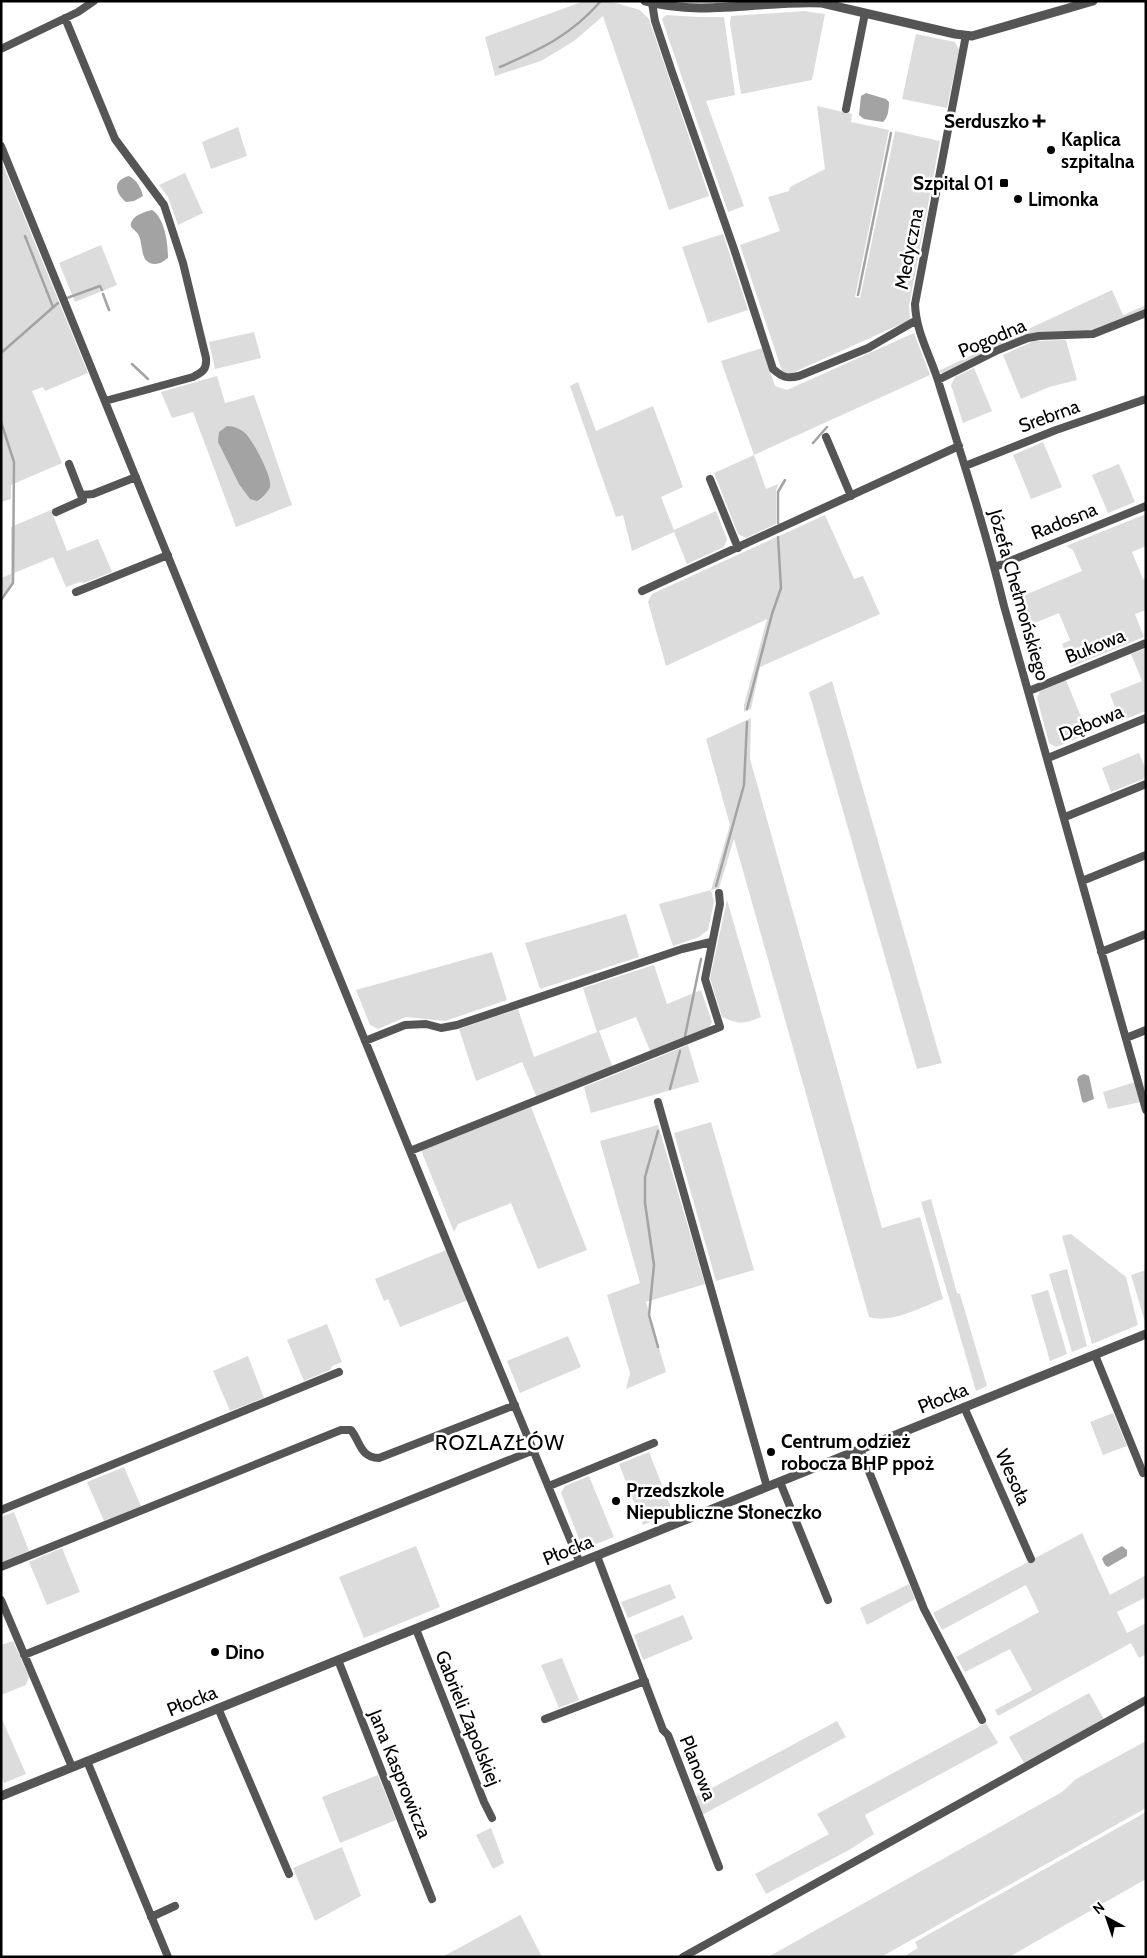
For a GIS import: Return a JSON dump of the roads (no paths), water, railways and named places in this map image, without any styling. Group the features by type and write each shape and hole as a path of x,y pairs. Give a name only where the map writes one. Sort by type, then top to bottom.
{"street":[{"path":"1,49 65,18 94,1"},
{"path":"916,321 868,348 799,376 789,378 780,376 773,369 649,2 689,9 800,3 822,4 966,35 980,34 1093,1"},
{"path":"846,109 865,13"},
{"path":"65,18 115,139 164,205 183,263 206,358 206,368 204,371 193,377 105,401"},
{"name":"Medyczna","path":"916,321 916,304 966,35"},
{"path":"1,146 410,1151 580,1562"},
{"name":"Pogodna","path":"938,380 998,350 1028,338 1050,335 1093,334 1146,313"},
{"name":"Józefa Chełmońskiego","path":"916,321 938,380 995,567 1146,1110"},
{"name":"Srebrna","path":"965,466 1056,430 1146,399"},
{"path":"826,437 851,496"},
{"path":"642,591 959,446"},
{"path":"56,512 83,500 69,464"},
{"path":"82,495 93,494 136,477"},
{"path":"710,479 738,548"},
{"name":"Radosna","path":"995,567 1146,506"},
{"path":"76,592 168,555"},
{"name":"Bukowa","path":"1028,691 1146,643"},
{"name":"Dębowa","path":"1048,758 1146,718"},
{"path":"1065,817 1146,784"},
{"path":"1082,881 1146,855"},
{"path":"410,1151 716,1030 720,1025 705,979 720,904 719,893"},
{"path":"1101,952 1146,934"},
{"path":"365,1040 405,1025 426,1024 441,1028 457,1025 697,944 711,942"},
{"path":"1126,1038 1146,1030"},
{"path":"658,1102 767,1487"},
{"name":"Płocka","path":"1,1796 1146,1334"},
{"path":"1095,1354 1143,1474"},
{"path":"1,1510 339,1372"},
{"path":"1,1567 341,1430 351,1430 363,1452 370,1458 379,1458 515,1405"},
{"name":"Wesoła","path":"964,1407 1031,1559"},
{"path":"549,1486 654,1443"},
{"path":"860,1449 924,1609 982,1720"},
{"path":"24,1655 534,1450"},
{"path":"780,1482 828,1600"},
{"name":"Planowa","path":"597,1556 719,1867"},
{"path":"1,1600 72,1767"},
{"name":"Gabrieli Zapolskiej","path":"416,1629 492,1818"},
{"name":"Jana Kasprowicza","path":"338,1660 432,1899"},
{"path":"545,1719 645,1681"},
{"path":"683,1957 1146,1700"},
{"path":"218,1708 289,1874"},
{"path":"87,1761 168,1957"},
{"path":"151,1917 175,1906"}],"waterway":[{"path":"500,67 554,41 589,14 600,2"},
{"path":"858,295 891,133"},
{"path":"25,236 53,307"},
{"path":"67,298 100,286 102,290"},
{"path":"103,294 109,310"},
{"path":"1,353 58,303"},
{"path":"132,364 148,379"},
{"path":"1,422 14,462 13,583 1,600"},
{"path":"813,443 827,427"},
{"path":"778,523 778,492 785,480"},
{"path":"747,709 772,614 781,588 778,537"},
{"path":"716,886 744,785 747,722"},
{"path":"685,1036 701,959"},
{"path":"670,1089 680,1051"},
{"path":"658,1131 645,1177 645,1203 654,1265 649,1315 658,1347"}],"place":[{"name":"Serduszko","path":"1039,121"},
{"name":"Kaplica szpitalna","path":"1051,150"},
{"name":"Szpital 01","path":"1004,183"},
{"name":"Limonka","path":"1018,199"},
{"name":"Centrum odzież robocza BHP ppoż","path":"771,1452"},
{"name":"Przedszkole Niepubliczne Słoneczko","path":"616,1501"},
{"name":"Dino","path":"215,1652"}],"district":[{"name":"ROZLAZŁÓW","path":"500,1442"}]}
